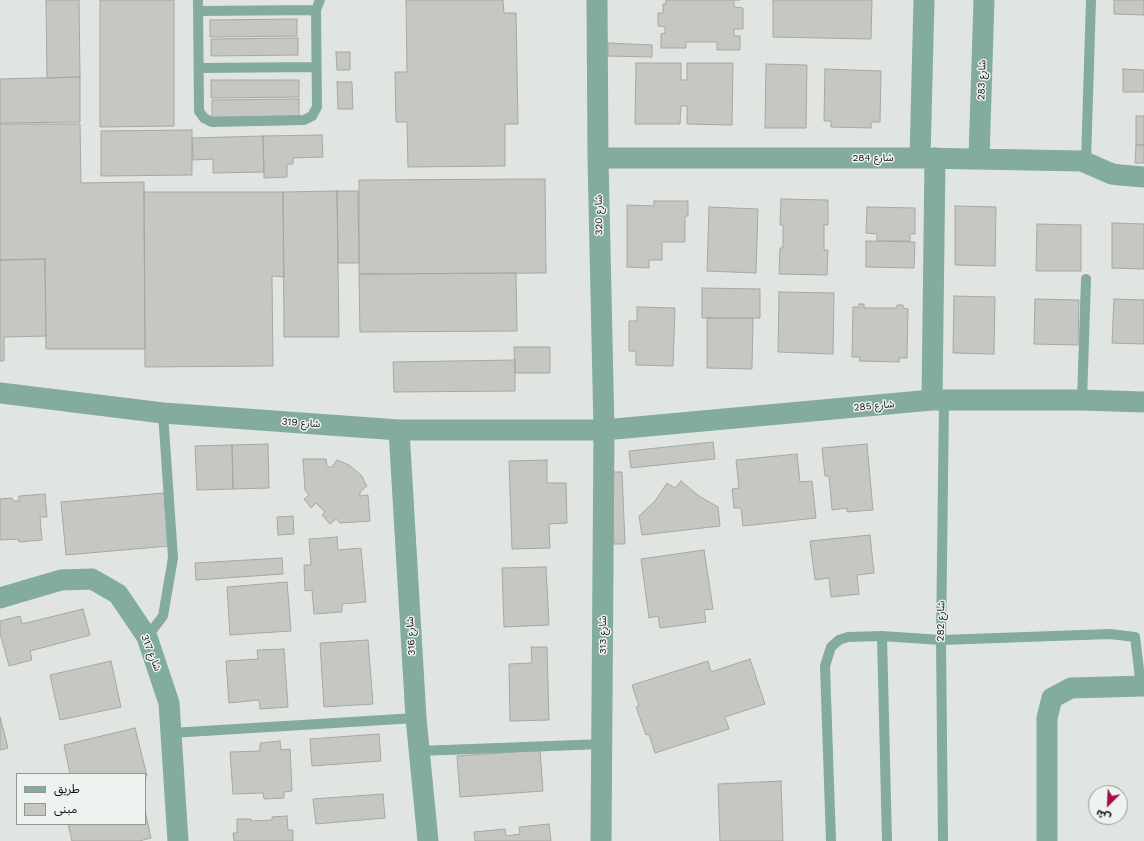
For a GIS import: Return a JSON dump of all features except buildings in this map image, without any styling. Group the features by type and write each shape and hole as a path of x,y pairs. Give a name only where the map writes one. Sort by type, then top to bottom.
{"street":[{"name":"شارع 320","path":"597,0 598,158 604,430"},
{"path":"924,0 928,158 938,401"},
{"name":"شارع 283","path":"979,160 984,0"},
{"name":"شارع 284","path":"598,158 928,158 1086,161 1112,174 1120,176 1144,176"},
{"name":"شارع 319","path":"0,393 163,413 399,430 604,430"},
{"name":"شارع 285","path":"604,430 938,401 1082,400 1144,402"},
{"name":"شارع 316","path":"399,430 416,718 428,841"},
{"name":"شارع 313","path":"601,841 604,430"},
{"name":"شارع 317","path":"0,598 61,580 92,579 118,594 147,638 169,703 178,841"},
{"path":"1047,841 1047,718 1052,698 1071,688 1143,686"}],"lane":[{"path":"198,0 198,11 199,68 200,111 204,118 212,122 304,120 312,116 317,107 316,67 318,5 198,11"},
{"path":"1086,161 1091,0"},
{"path":"199,68 316,67"},
{"path":"1082,400 1086,279"},
{"name":"شارع 282","path":"938,401 943,841"},
{"path":"147,638 162,616 173,558 163,413"},
{"path":"831,841 825,666 831,647 839,640 848,637 882,636 941,640 1110,634 1135,637 1143,686"},
{"path":"882,636 887,841"},
{"path":"171,733 416,718"},
{"path":"419,751 602,744"}]}
